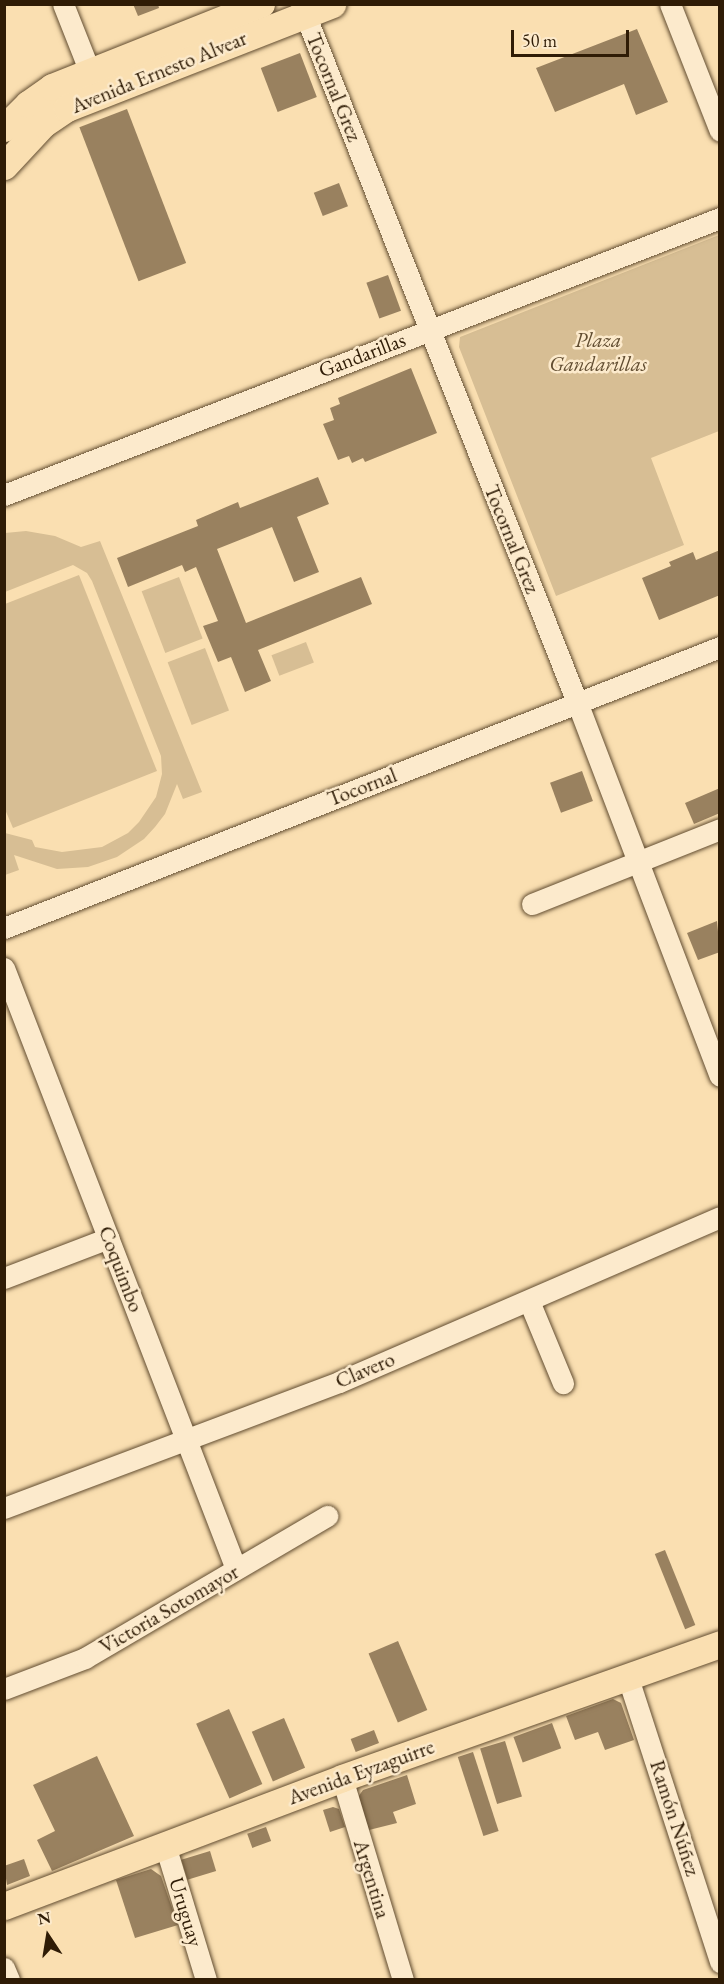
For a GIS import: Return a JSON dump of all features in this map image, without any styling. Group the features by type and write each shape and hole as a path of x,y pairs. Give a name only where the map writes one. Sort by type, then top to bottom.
{"main road":[{"name":"Avenida Ernesto Alvear","path":"4,128 35,114 67,108 94,83 261,4"},
{"name":"Avenida Ernesto Alvear","path":"94,83 303,10 332,4"},
{"name":"Avenida Ernesto Alvear","path":"4,166 35,114"},
{"name":"Avenida Eyzaguirre","path":"4,1906 342,1778 627,1675 720,1644"}],"street":[{"path":"63,4 94,83"},
{"path":"670,4 720,131"},
{"name":"Tocornal Grez","path":"303,10 577,702 720,1076"},
{"name":"Gandarillas","path":"4,495 720,218"},
{"name":"Tocornal","path":"4,928 720,647"},
{"path":"532,904 720,829"},
{"name":"Coquimbo","path":"4,968 236,1569"},
{"name":"Clavero","path":"4,1508 339,1382 720,1217"},
{"path":"4,1278 109,1238"},
{"path":"529,1301 563,1383"},
{"name":"Victoria Sotomayor","path":"4,1689 85,1658 327,1516"},
{"name":"Ramón Núñez","path":"627,1675 720,1962"},
{"name":"Argentina","path":"342,1778 403,1980"},
{"name":"Uruguay","path":"165,1845 207,1980"},
{"path":"4,1968 9,1980"}],"green space":[{"name":"Plaza Gandarillas","path":"719,235 719,431 651,458 684,545 556,596 459,347 460,337"},
{"path":"26,531 55,536 81,547 100,541 202,792 183,799 177,784 165,814 155,827 144,839 117,857 88,867 57,869 14,855 19,870 5,875 5,833 32,840 35,847 62,852 102,847 128,833 139,822 156,797 162,774 161,756 87,573 73,565 5,592 5,533"},
{"path":"79,575 157,771 13,828 4,807 5,604"},
{"path":"179,577 203,639 165,653 142,591"},
{"path":"306,642 314,663 279,676 271,655"},
{"path":"205,648 229,711 192,725 168,662"}],"building":[{"path":"133,4 158,4 159,8 138,16"},
{"path":"637,29 668,102 636,115 624,84 555,112 536,68"},
{"path":"300,53 317,97 278,112 261,68"},
{"path":"127,109 186,263 139,281 79,127"},
{"path":"339,183 348,206 323,216 314,193"},
{"path":"388,275 401,311 379,319 366,283"},
{"path":"411,368 437,433 365,462 363,458 352,463 349,456 338,460 323,424 334,420 330,408 340,404 338,398"},
{"path":"318,477 329,504 297,517 319,572 294,582 272,527 217,549 246,623 361,577 372,604 258,650 271,681 245,692 231,657 218,662 203,626 218,621 196,567 185,572 182,565 128,587 117,558 198,526 196,520 238,502 240,508"},
{"path":"720,550 720,595 659,620 642,578 671,566 669,562 693,552 696,560"},
{"path":"582,771 593,801 561,813 550,783"},
{"path":"720,788 720,813 694,824 685,803"},
{"path":"717,921 720,952 698,960 687,933"},
{"path":"665,1550 695,1625 685,1629 655,1554"},
{"path":"398,1641 427,1710 398,1723 369,1654"},
{"path":"613,1699 621,1703 634,1740 605,1750 598,1732 575,1740 566,1716"},
{"path":"229,1709 262,1784 229,1799 196,1724"},
{"path":"284,1718 305,1768 273,1781 252,1732"},
{"path":"552,1723 561,1748 523,1762 513,1737"},
{"path":"374,1730 379,1743 356,1752 351,1739"},
{"path":"505,1741 522,1796 497,1804 480,1749"},
{"path":"473,1752 499,1831 483,1836 458,1757"},
{"path":"97,1756 134,1836 52,1871 37,1840 55,1831 33,1785"},
{"path":"407,1775 416,1804 393,1812 397,1823 369,1830 358,1797 363,1790"},
{"path":"333,1807 339,1809 345,1827 330,1832 323,1810"},
{"path":"266,1827 271,1841 252,1848 247,1834"},
{"path":"210,1851 216,1871 187,1880 181,1860"},
{"path":"24,1859 30,1876 7,1885 4,1866"},
{"path":"151,1869 161,1876 178,1925 135,1938 116,1880"}]}
